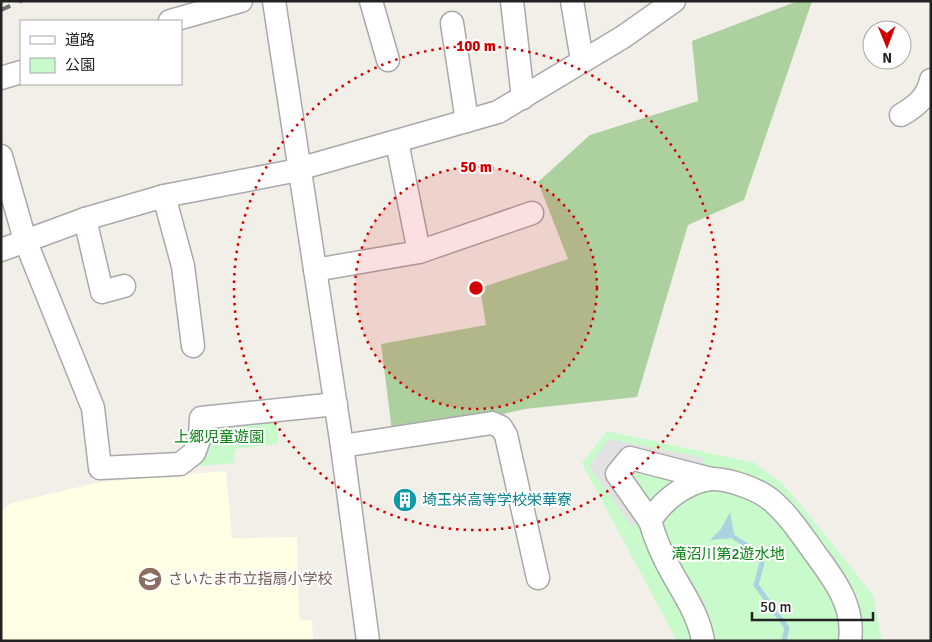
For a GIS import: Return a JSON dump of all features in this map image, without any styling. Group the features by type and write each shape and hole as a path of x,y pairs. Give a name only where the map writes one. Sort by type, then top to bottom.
{"street":[{"path":"174,20 241,1"},
{"path":"274,1 336,404 368,641"},
{"path":"371,1 388,60"},
{"path":"512,1 523,98"},
{"path":"572,1 582,60"},
{"path":"1,250 85,219 164,196 299,169 498,112 623,37 654,8 674,1"},
{"path":"452,23 467,121"},
{"path":"1,78 20,72"},
{"path":"901,115 918,104 930,86 931,80"},
{"path":"397,142 419,252"},
{"path":"1,156 25,240 93,408 100,468 180,464 194,453 200,437 201,418 336,404"},
{"path":"164,196 183,266 193,346"},
{"path":"315,270 419,252 532,213"},
{"path":"85,219 102,292 124,286"},
{"path":"342,446 492,423 502,427 506,435 538,578"},
{"path":"703,641 696,619 684,593 657,543 650,521 617,474 630,458 711,479 747,485 769,498 789,517 828,571 848,607 852,627 850,641"},
{"path":"650,521 657,509 671,497 690,485 711,479"}],"shaded area":[{"path":"609,439 704,458 704,470 638,469 632,479 650,503 632,527 589,466"},
{"name":"さいたま市立指扇小学校","path":"226,471 232,538 297,537 299,619 312,621 313,641 1,641 1,511 12,503 100,482"}],"green space":[{"path":"798,1 812,1 744,200 688,225 637,397 525,409 393,439 381,344 486,325 480,288 568,259 538,182 590,135 698,101 692,41"},
{"name":"上郷児童遊園","path":"276,414 278,444 235,449 234,463 187,467 201,418"},
{"name":"滝沼川第2遊水地","path":"607,431 755,463 781,483 800,504 873,595 882,641 677,641 582,463"}],"water":[{"path":"730,512 735,538 710,540 721,529"}],"waterway":[{"path":"735,538 749,547 762,563 756,585 787,628 784,641"}],"railway":[{"path":"1,10 21,1"}],"place":[{"name":"埼玉栄高等学校栄華寮","path":"405,500"},
{"name":"さいたま市立指扇小学校","path":"150,579"}]}
